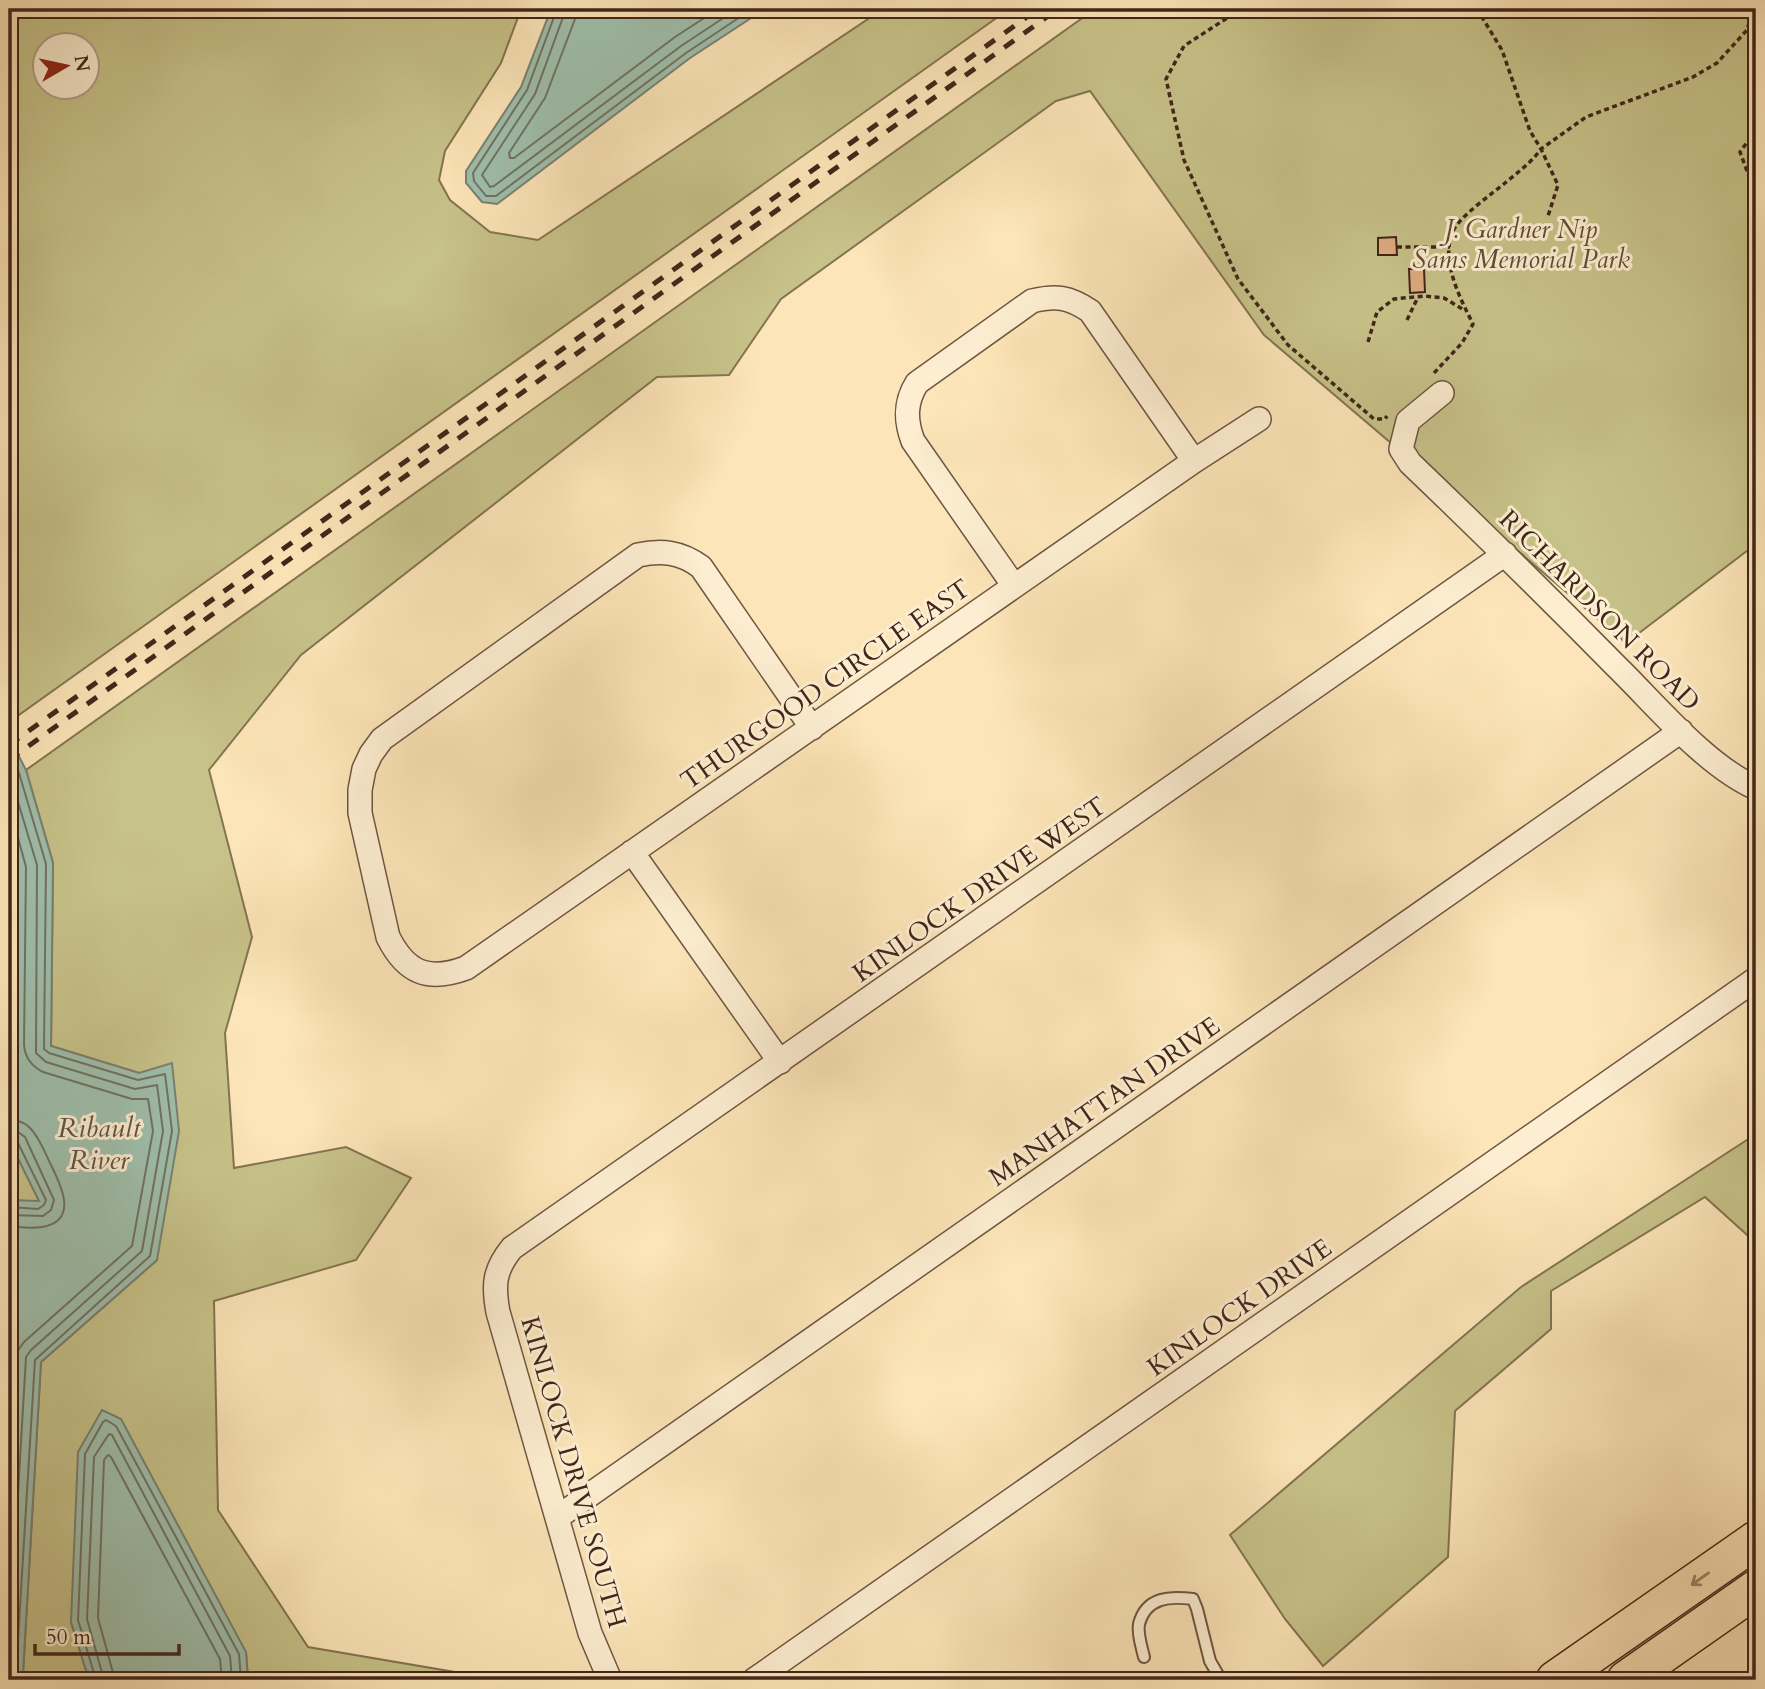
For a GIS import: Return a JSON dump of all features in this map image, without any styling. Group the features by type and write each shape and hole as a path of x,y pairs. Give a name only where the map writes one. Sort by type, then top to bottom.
{"highway":[{"path":"1555,1680 1756,1540"},
{"path":"1626,1680 1756,1589"}],"street":[{"path":"1014,586 913,441 908,427 907,411 909,395 917,383 1032,301 1050,296 1063,298 1077,302 1090,311 1194,461"},
{"name":"RICHARDSON ROAD","path":"1433,387 1408,421 1401,449 1410,463 1506,554 1681,731 1720,766 1756,788"},
{"name":"THURGOOD CIRCLE EAST","path":"812,728 701,567 691,559 674,553 656,551 638,555 382,739 371,754 364,769 360,790 360,813 388,937 395,953 417,971 434,976 451,974 466,968 812,728 1194,461 1259,419"},
{"name":"KINLOCK DRIVE WEST","path":"496,1278 501,1261 512,1248 1506,554"},
{"name":"MANHATTAN DRIVE","path":"558,1517 1681,731"},
{"path":"632,852 780,1062"},
{"name":"KINLOCK DRIVE","path":"754,1680 1756,979"},
{"name":"KINLOCK DRIVE SOUTH","path":"496,1278 498,1312 590,1633 610,1680"}],"lane":[{"path":"1144,1657 1139,1624 1146,1610 1164,1598 1192,1600 1197,1608 1210,1661 1221,1680"}],"path":[{"path":"1241,9 1184,46 1166,79 1184,160 1238,279 1288,345 1374,419 1385,419 1395,409"},
{"path":"1476,9 1502,50 1530,131 1558,185 1548,216"},
{"path":"1433,387 1473,324 1458,294 1449,255 1454,230 1475,207 1533,160 1541,149 1586,117 1693,77 1717,63 1747,30 1753,9"},
{"path":"1749,179 1740,152 1756,130"},
{"path":"1397,247 1450,247"},
{"path":"1408,320 1418,297"},
{"path":"1368,342 1377,312 1394,299 1444,298 1466,311"}],"green space":[{"path":"9,9 521,9 501,63 445,151 439,180 450,200 490,232 538,240 883,9 1009,9 9,722"},
{"name":"J. Gardner Nip Sams Memorial Park","path":"1095,9 1756,9 1756,544 1626,643 1264,335 1090,91 1056,101 781,299 729,375 657,377 301,655 209,770 252,937 225,1033 234,1168 346,1147 411,1178 356,1260 214,1301 218,1510 308,1647 478,1676 479,1680 248,1680 246,1652 71,1622 89,1680 26,1680 23,1674 41,1362 157,1260 139,1073 51,1046 53,863 26,770"},
{"path":"1756,1134 1756,1243 1705,1197 1551,1291 1551,1329 1455,1411 1448,1557 1323,1666 1285,1619 1230,1535 1521,1287"},
{"path":"9,1140 40,1202 9,1200"}],"water":[{"path":"551,9 765,9 690,58 497,204 482,202 466,183 466,171 521,87"},
{"name":"Ribault River","path":"9,737 26,770 53,863 51,1046 139,1073 172,1063 179,1131 157,1260 41,1362 23,1673 26,1680 9,1680 9,1200 39,1201 9,1140"},
{"path":"102,1410 121,1419 246,1652 248,1680 89,1680 71,1622 78,1452"}],"building":[{"path":"1396,237 1397,255 1378,255 1378,238"},
{"path":"1409,269 1424,269 1425,292 1410,293"}],"railway":[{"path":"9,745 1038,9"},
{"path":"9,760 1058,9"}]}
